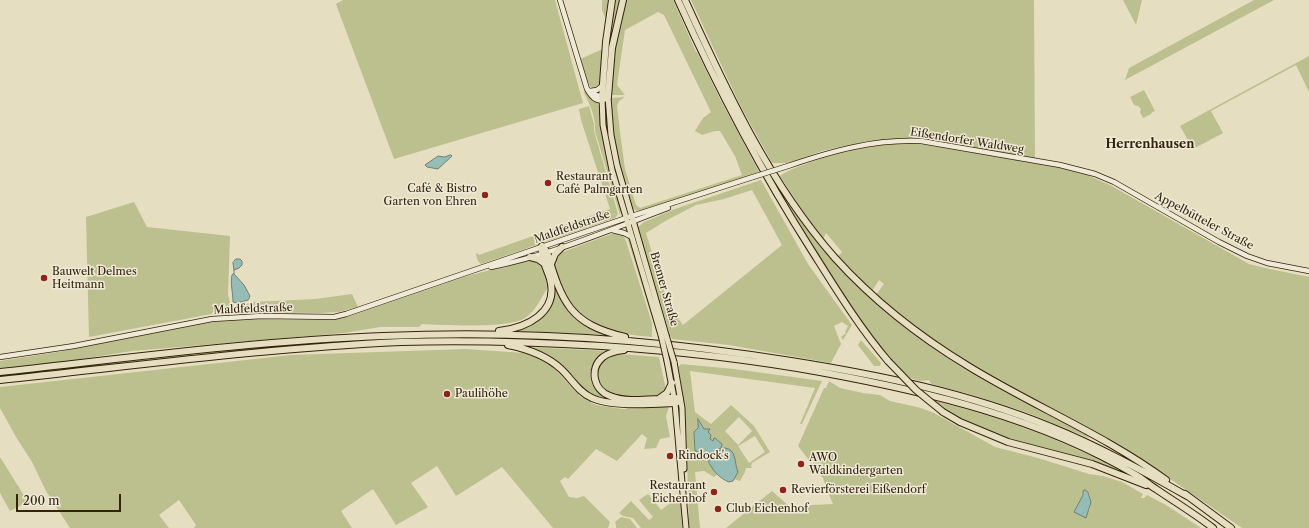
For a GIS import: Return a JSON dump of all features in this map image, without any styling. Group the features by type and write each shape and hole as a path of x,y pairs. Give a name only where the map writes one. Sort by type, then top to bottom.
{"highway":[{"path":"604,98 602,86 612,0"},
{"path":"604,98 612,48 623,0"},
{"path":"678,0 731,112 784,207 855,318 888,361 916,390 943,412 960,422 1008,442 1092,464 1155,488"},
{"path":"686,0 722,79 777,179 814,233 857,281 902,320 953,357 986,377 1119,450 1158,475 1231,528"},
{"path":"542,246 548,264 563,297 571,309 582,319 607,333 642,341"},
{"path":"479,334 520,327 531,322 540,314 548,305 551,293 548,264 562,247"},
{"path":"530,257 548,264"},
{"path":"0,372 236,346 384,336 479,334 570,336 642,341 732,352 809,364 871,375 961,396 1038,422 1102,449 1187,496"},
{"path":"0,380 237,353 401,342 538,343 642,349 739,360 904,388 1004,416 1067,440 1139,476 1214,528"},
{"path":"494,342 531,350 544,356 561,369 580,390 592,398 600,401 618,403 674,400 678,398 681,400"},
{"path":"642,349 616,352 602,357 594,370 596,384 605,394 617,399 674,400"},
{"path":"659,399 667,393 672,383"}],"main road":[{"path":"560,0 588,90 604,98"},
{"path":"588,90 595,90 602,86"},
{"name":"Bremer Straße","path":"604,98 613,148 664,335 674,400 686,528"},
{"name":"Bremer Straße","path":"604,98 603,125 609,160 626,221 674,362 681,400 684,443 682,490"},
{"name":"Eißendorfer Waldweg","path":"626,221 845,148 900,140 921,141 1060,165 1095,174"},
{"name":"Appelbütteler Straße","path":"1095,174 1114,182 1219,242 1247,256 1267,263 1309,271"},
{"name":"Maldfeldstraße","path":"479,269 544,253 610,230 626,221"},
{"name":"Maldfeldstraße","path":"0,357 50,350 212,319 256,316 334,317 479,269 542,246 626,221"},
{"name":"Maldfeldstraße","path":"610,230 624,233 632,237"}],"green space":[{"path":"343,0 555,0 583,103 394,159 336,4"},
{"path":"602,0 609,0 607,22 602,10"},
{"path":"614,0 621,0 605,94 605,65"},
{"path":"626,0 673,0 696,52 759,172 741,180 639,211 632,208 623,181 617,154 611,98 625,97 619,101 617,106 625,169 636,205 640,208 742,175 735,156 720,131 702,135 695,131 703,118 711,112 664,15 658,12 625,30 617,85 625,95 611,95 616,47"},
{"path":"691,0 1034,0 1035,159 917,139 902,138 848,145 822,151 789,163 772,163 741,107"},
{"path":"1123,0 1142,0 1136,25"},
{"path":"1254,0 1274,0 1125,80 1129,68"},
{"path":"603,49 600,83 599,86 593,88 590,86 584,75 580,59"},
{"path":"1309,56 1309,92 1296,65 1211,111 1223,133 1193,149 1180,126"},
{"path":"1144,90 1155,111 1143,118 1140,112 1141,109 1134,105 1130,97"},
{"path":"585,91 599,106 605,149 621,211 620,215 595,131 595,121 584,93"},
{"path":"589,106 594,124 594,131 618,214 615,218 481,264 478,261 476,255 477,253 479,255 610,209 581,120 579,109"},
{"path":"906,142 1052,165 1087,175 1110,185 1249,264 1309,277 1309,528 1242,528 1122,446 991,377 929,338 876,295 884,284 879,280 872,291 838,256 842,252 826,233 823,239 780,176 799,166 835,155 870,147"},
{"path":"756,149 790,203 815,237 857,285 892,318 950,360 1089,438 1026,412 931,384 929,380 920,381 909,378 883,351 856,315 805,236 755,150"},
{"path":"761,180 808,264 852,325 843,340 841,337 846,333 845,332 848,326 842,322 834,326 841,344 831,363 729,345 672,339 638,227 644,222 675,209","holes":["752,190 782,245 683,325 670,307 646,233 696,205 724,199"]},
{"path":"134,202 147,227 230,236 228,295 231,306 241,306 252,302 315,299 352,294 358,307 339,312 320,313 222,312 89,337 86,217"},
{"path":"614,233 622,234 626,241 652,323 652,337 610,330 587,320 568,300 560,286 554,259 560,253"},
{"path":"627,237 631,243 654,316 657,334"},
{"path":"545,258 556,287 591,328 606,335 515,331 535,321 550,305"},
{"path":"530,259 535,260 542,265 546,273 549,286 529,315 517,321 505,324 422,324 419,327 380,327 344,333 132,351 50,364 0,368 0,361 58,352 199,323 230,319 326,320 350,316 464,277"},
{"path":"861,340 881,363 880,366 874,366 858,345"},
{"path":"527,347 608,351 599,357 592,366 590,376 595,389 606,399 584,391 559,365"},
{"path":"466,349 536,355 550,364 581,397 596,405 622,409 669,407 666,416 670,437 660,439 656,448 644,449 647,438 642,434 617,461 596,449 568,479 565,477 560,481 569,497 577,498 584,496 610,522 608,528 553,528 502,467 456,496 437,466 411,483 428,507 396,525 373,489 341,511 352,528 194,528 196,525 179,500 159,515 169,528 70,528 46,491 32,462 0,408 0,387 291,355"},
{"path":"619,354 659,357 666,390 660,396 640,397 626,397 605,392 601,388 598,381 598,366 604,359"},
{"path":"681,364 734,369 822,381 802,424 800,424 815,388 690,371 695,412 711,424 731,405 754,426 770,452 752,463 752,468 746,468 740,481 734,479 738,472 735,462 727,448 715,453 709,463 718,474 714,477 704,471 695,472 700,528 689,528 686,424 678,367","holes":["739,417 752,431 738,445 725,431","698,419 703,428 711,435 710,439 712,441 715,438 721,443 721,448 712,453 694,449 694,432 698,428","755,436 765,452 749,463 738,446"]},
{"path":"829,381 840,388 880,395 890,401 921,408 934,413 995,447 1122,482 1143,494 1141,498 1144,498 1147,495 1166,505 1201,528 726,528 772,491 797,513 811,505 833,504 823,478 798,446 824,388 826,388","holes":["1083,491 1089,492 1089,511 1074,512 1081,499"]},
{"path":"935,401 990,416 1026,429 1101,460 1121,471 996,435 967,422"},
{"path":"0,457 28,502 10,511 0,493"},
{"path":"648,494 661,510 681,495 682,528 641,528 633,518 623,516 619,513 631,501 649,520 653,517 639,500"},
{"path":"621,517 630,519 637,528 616,528 615,522"}],"water":[{"path":"438,156 444,157 452,156 438,169 427,167 425,165"},
{"path":"236,259 240,259 242,261 242,265 234,270 233,263"},
{"path":"234,274 244,285 250,296 248,300 237,303 233,302 231,282 232,275"},
{"path":"698,419 704,429 710,429 708,432 711,435 710,439 713,441 715,438 722,444 721,448 708,454 695,451 694,432 698,428"},
{"path":"725,448 732,451 738,472 733,481 729,482 722,479 716,473 708,460 711,455"},
{"path":"1085,490 1088,492 1091,502 1086,518 1074,512 1083,495 1083,491"}],"place":[{"name":"Restaurant Café Palmgarten","path":"548,183"},
{"name":"Café & Bistro Garten von Ehren","path":"485,195"},
{"name":"Bauwelt Delmes Heitmann","path":"44,278"},
{"name":"Paulihöhe","path":"447,394"},
{"name":"Rindock's","path":"670,456"},
{"name":"AWO Waldkindergarten","path":"801,464"},
{"name":"Revierförsterei Eißendorf","path":"783,490"},
{"name":"Restaurant Eichenhof","path":"714,492"},
{"name":"Club Eichenhof","path":"718,509"}],"district":[{"name":"Herrenhausen","path":"1150,145"}]}
